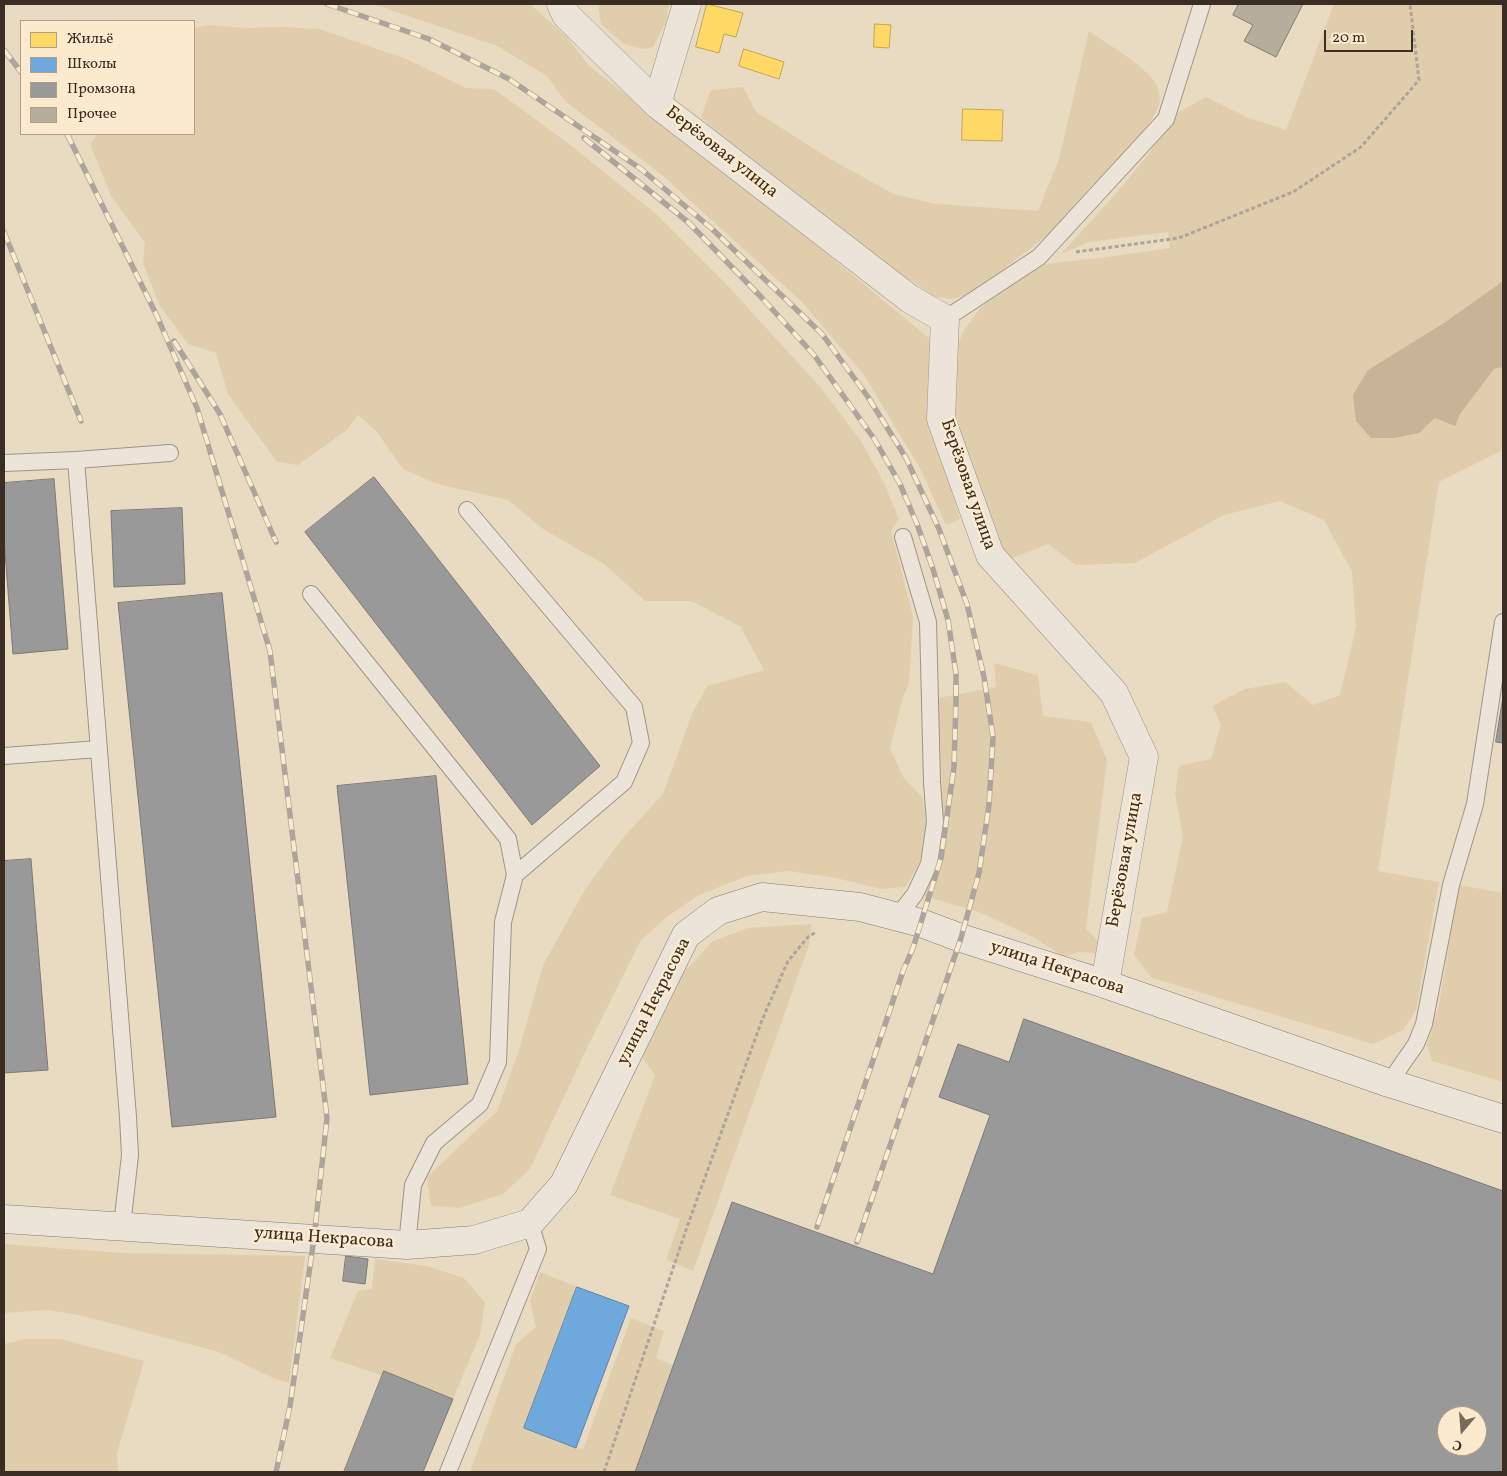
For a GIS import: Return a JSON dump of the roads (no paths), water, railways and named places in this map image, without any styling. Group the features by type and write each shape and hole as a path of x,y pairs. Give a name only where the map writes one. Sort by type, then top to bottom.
{"main road":[{"name":"Берёзовая улица","path":"561,4 566,15 657,104 910,299 945,319 941,419 990,555 1114,693 1144,757 1105,984"},
{"name":"Берёзовая улица","path":"657,104 686,4"},
{"name":"улица Некрасова","path":"4,1219 407,1245 474,1240 530,1223 564,1184 686,935 718,911 762,897 860,907 921,923 961,938 1105,984 1389,1083 1503,1119"}],"lane":[{"path":"945,319 1039,257 1166,119 1202,4"},
{"path":"4,463 170,453"},
{"path":"76,460 129,1136 130,1155 122,1226"},
{"path":"467,510 634,707 641,743 624,782 515,875"},
{"path":"897,917 915,894 929,864 936,822 932,782 928,622 903,537"},
{"path":"312,594 508,839 515,875 503,922 498,1062 480,1104 434,1143 413,1185 407,1245"},
{"path":"1389,1083 1416,1044 1424,1024 1452,885 1475,804 1503,622"},
{"path":"4,750 4,756 99,749"},
{"path":"448,1472 538,1249 530,1223"}],"railway":[{"path":"327,4 429,39 509,79 641,169 711,228 822,334 868,397 906,458 939,529 967,604 984,677 993,737 989,805 979,873 961,938 857,1242"},
{"path":"4,50 20,71"},
{"path":"67,135 156,314 197,408 270,651 327,1118 314,1238 290,1406 276,1472"},
{"path":"584,138 688,222 814,355 875,440 900,484 933,569 948,620 956,674 956,700 954,767 941,858 913,948 903,971 817,1227"},
{"path":"4,232 81,421"},
{"path":"174,341 220,414 276,542"}]}
